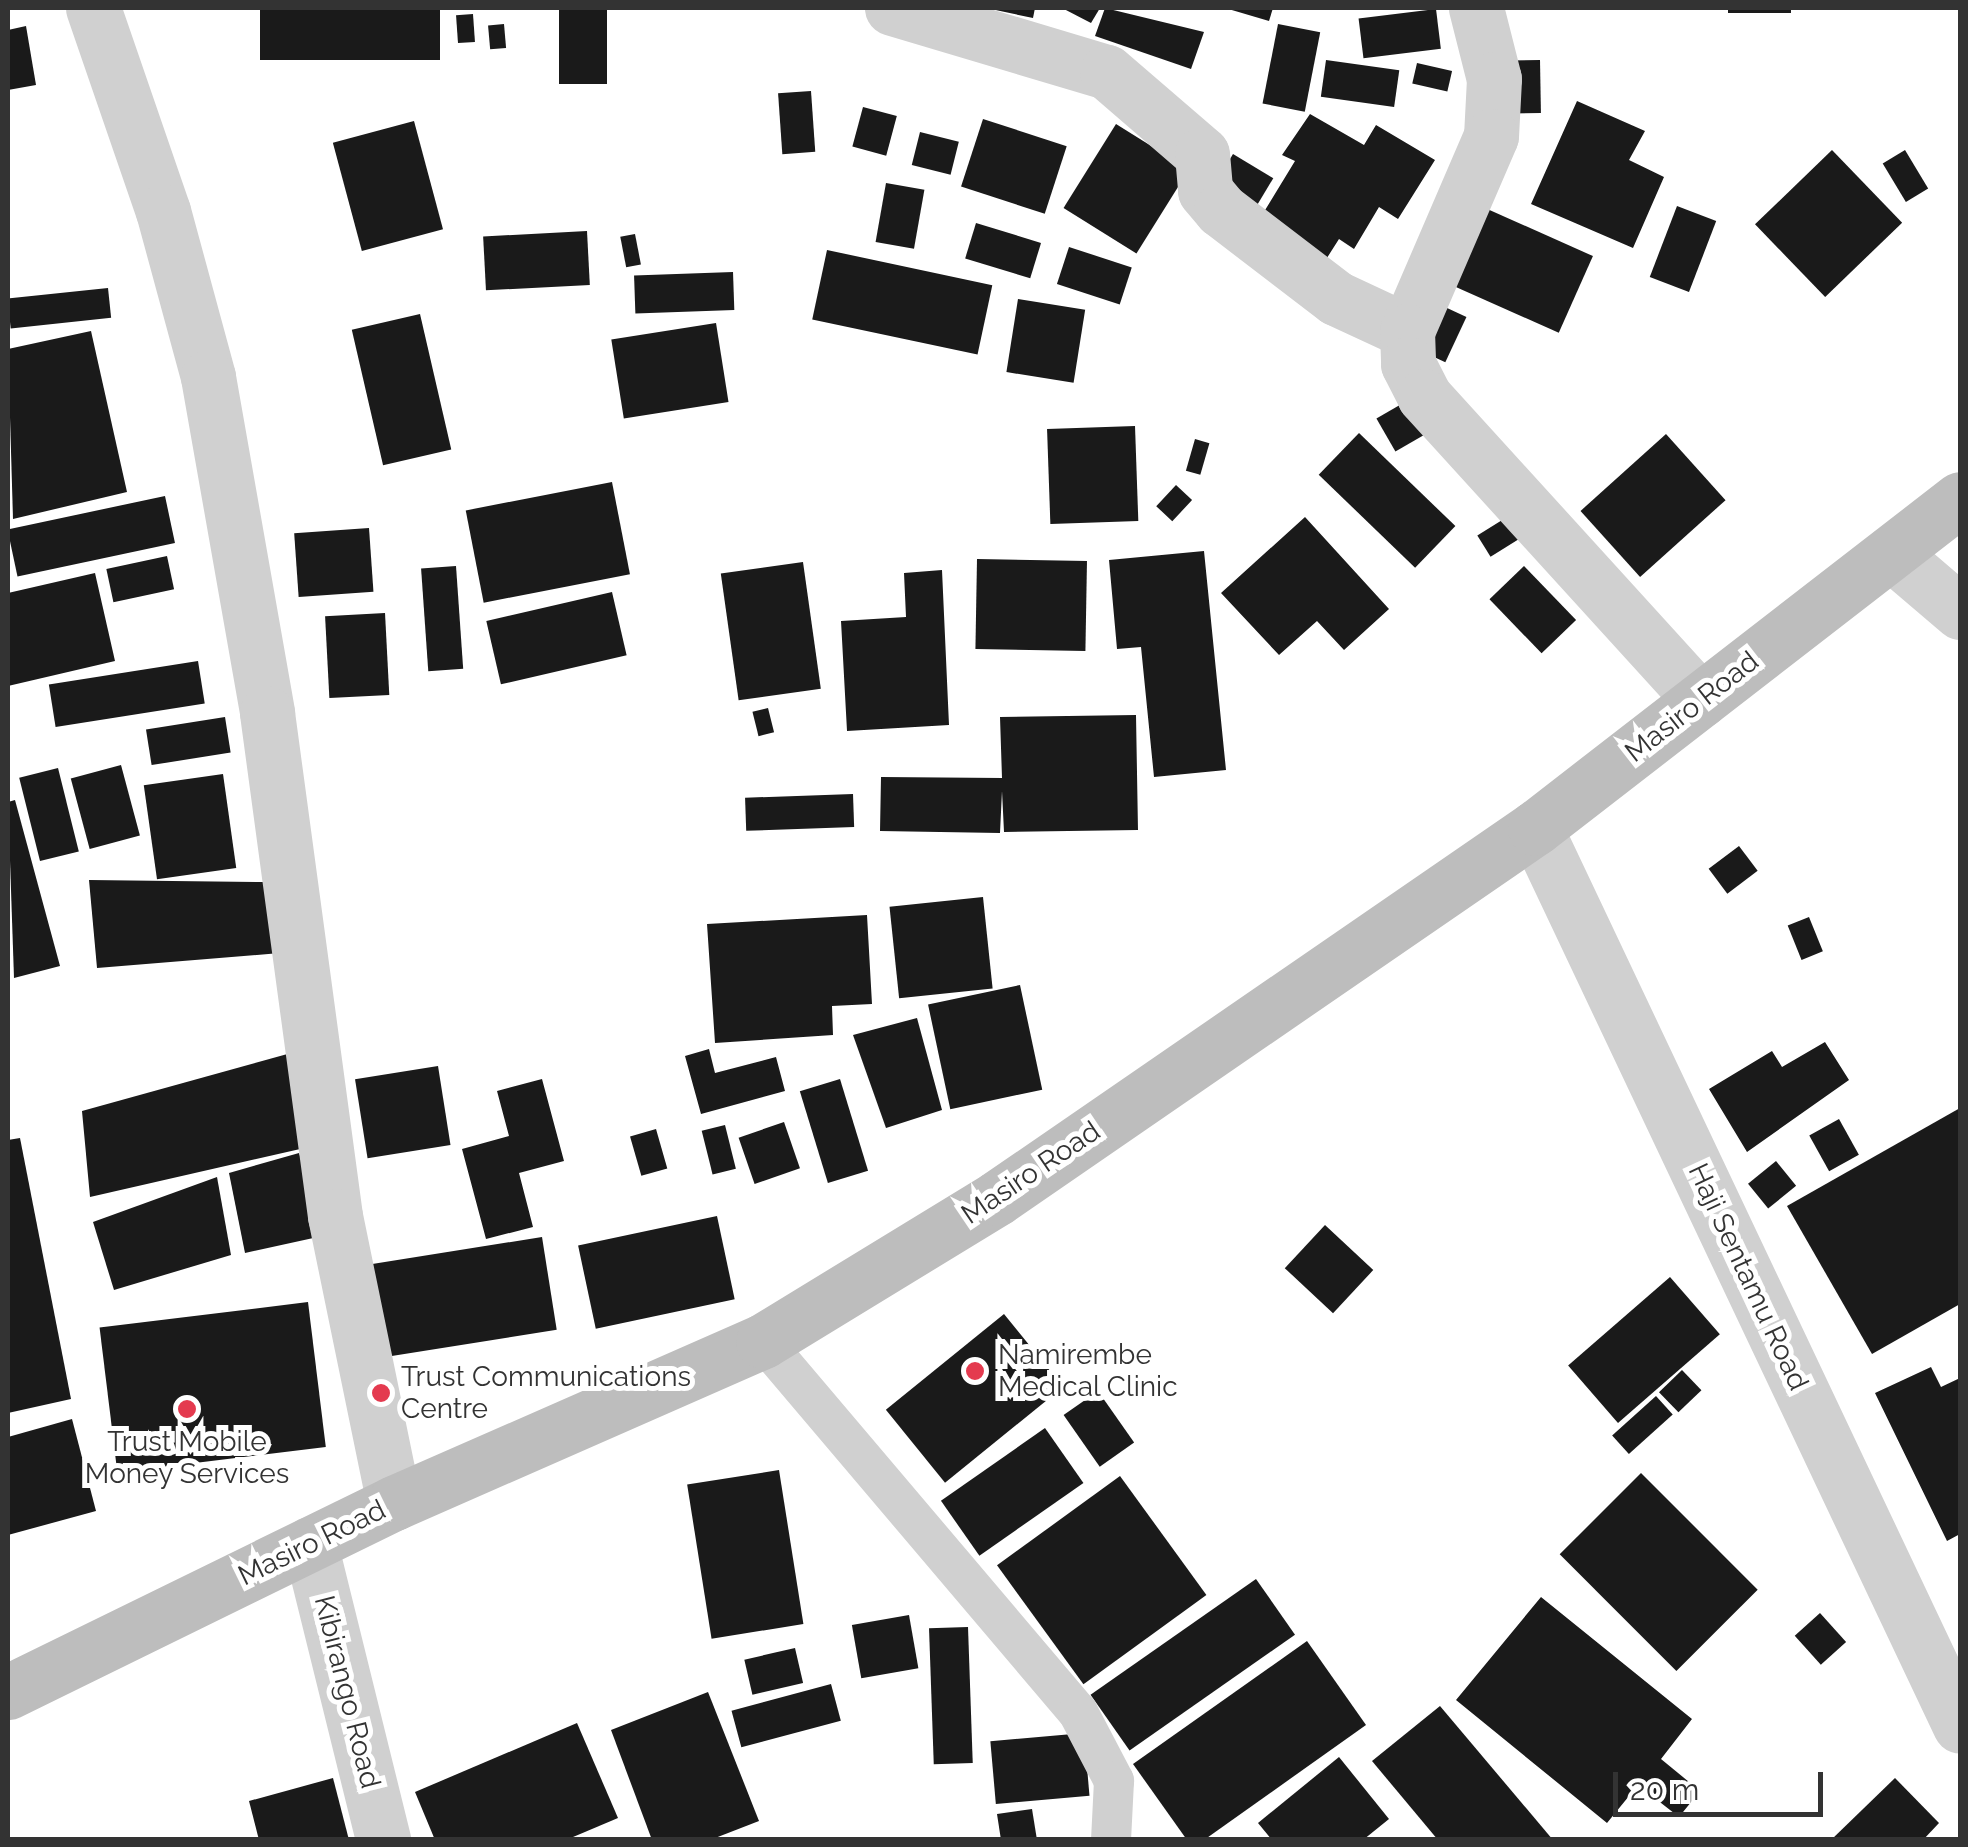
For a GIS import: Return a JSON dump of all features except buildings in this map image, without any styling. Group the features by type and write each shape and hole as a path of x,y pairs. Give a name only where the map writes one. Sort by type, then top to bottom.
{"main road":[{"name":"Masiro Road","path":"8,1692 394,1503 763,1341 997,1198 1534,828 1960,499"}],"street":[{"path":"93,8 164,211 208,377 267,713 335,1216 394,1503"},
{"path":"892,8 1107,72 1202,154 1205,191 1221,210 1336,298 1407,331"},
{"path":"1476,8 1494,79 1491,136 1407,331 1408,364 1424,396 1701,700"},
{"path":"1891,553 1960,612"},
{"name":"Haji Sentamu Road","path":"1534,828 1960,1726"},
{"name":"Kibirango Road","path":"310,1544 383,1840"}],"lane":[{"path":"763,1341 1078,1712 1114,1781 1111,1840"}],"place":[{"name":"Namirembe Medical Clinic","path":"975,1371"},
{"name":"Trust Communications Centre","path":"381,1393"},
{"name":"Trust Mobile Money Services","path":"187,1409"}]}
